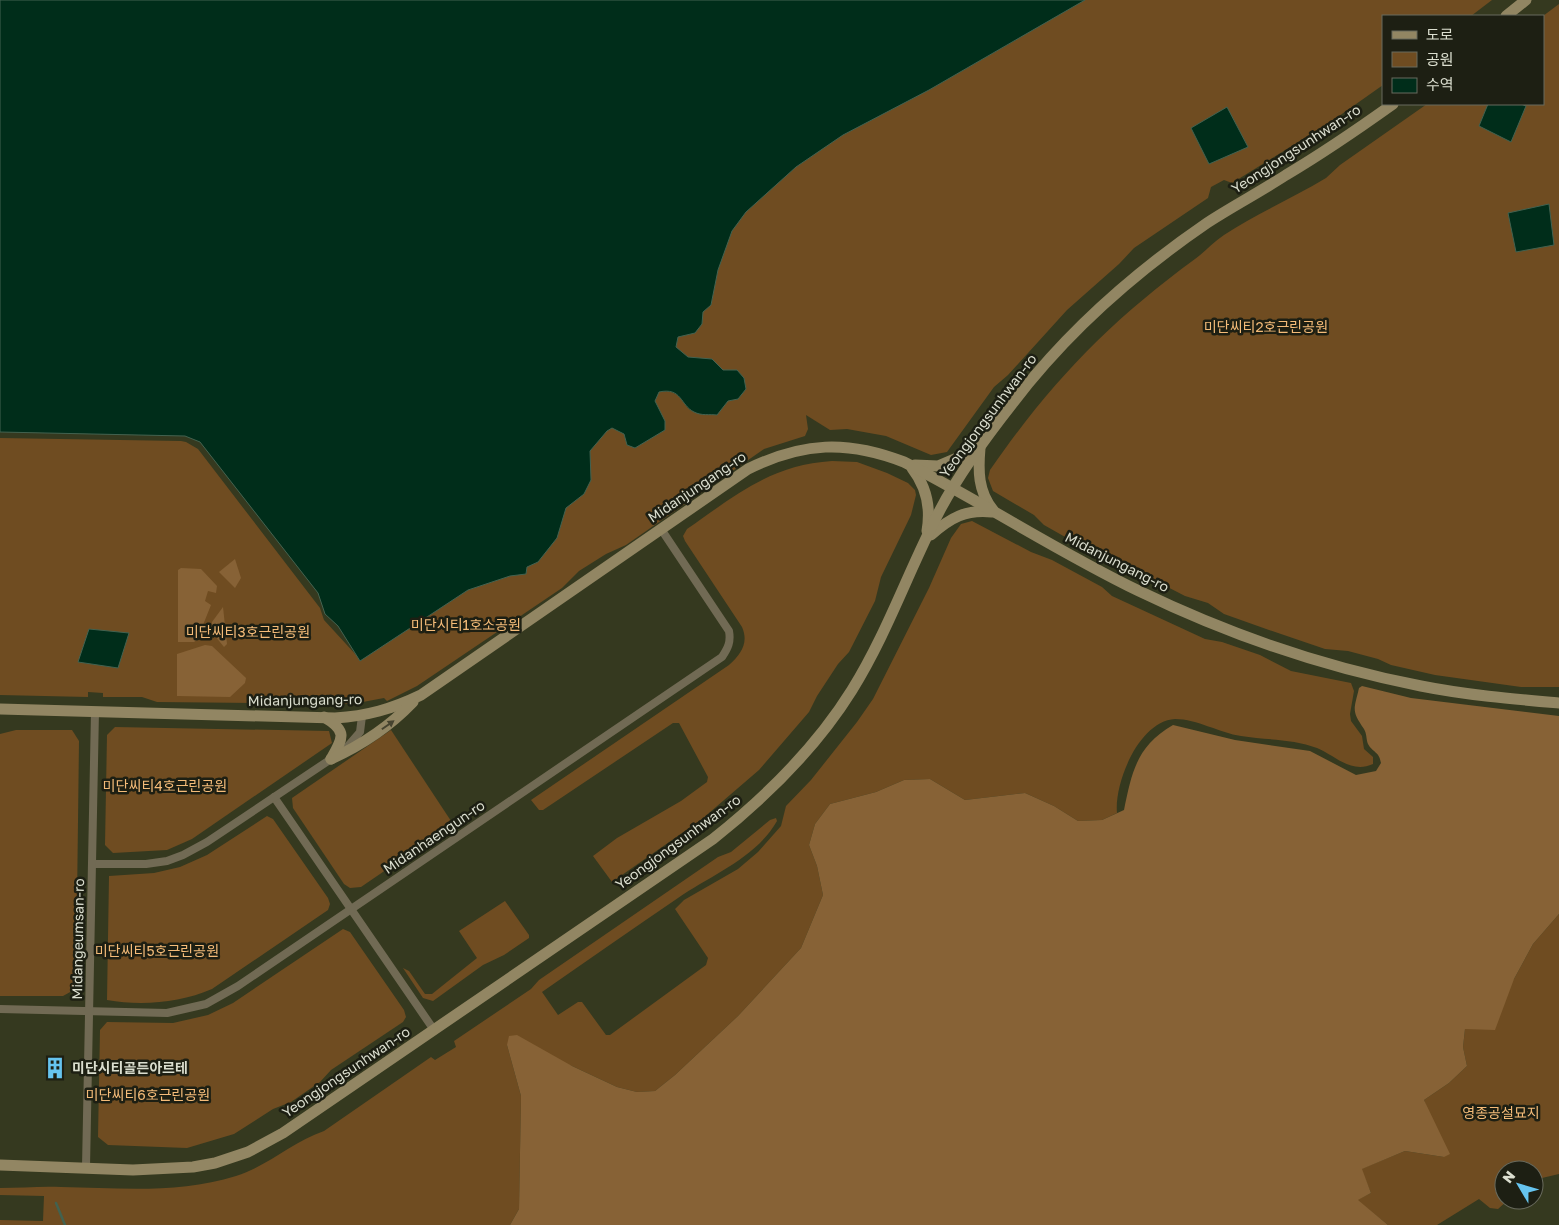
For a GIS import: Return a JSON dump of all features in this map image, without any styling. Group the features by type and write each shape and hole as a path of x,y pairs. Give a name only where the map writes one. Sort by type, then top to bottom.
{"street":[{"path":"1507,15 1526,0"},
{"name":"Yeongjongsunhwan-ro","path":"0,1166 170,1170 216,1163 248,1152 283,1133 713,839 774,787 825,728 852,691 894,613 926,540 952,488 980,448 1050,358 1092,315 1139,274 1207,223 1286,175 1391,105"},
{"name":"Midanjungang-ro","path":"0,710 94,711 159,715 324,717 362,716 384,711 421,695 748,469 790,452 834,446 880,453 908,464 1116,579 1176,608 1250,638 1304,657 1420,686 1475,695 1559,703"},
{"path":"908,464 938,466 980,448 978,468 981,488 994,512"},
{"path":"908,464 924,486 929,524 926,540"},
{"path":"926,540 957,515 975,511 994,512"},
{"name":"Midanhaengun-ro","path":"0,1009 167,1013 206,1004 238,986 722,657 728,648 730,639 728,631 661,529"},
{"path":"331,759 351,750 398,718 421,695"},
{"name":"Midangeumsan-ro","path":"86,1167 94,711"},
{"path":"92,864 146,864 167,861 208,842 331,759 356,739 362,729 362,716"},
{"path":"324,717 338,727 341,734 341,742 331,759"},
{"path":"274,797 349,910 434,1030"}],"green space":[{"path":"696,0 1492,0 1472,15 1382,15 1382,86 1332,121 1232,183 1224,180 1211,187 1208,198 1134,248 1119,264 1067,310 1008,375 994,387 947,452 931,455 886,436 847,429 830,430 806,415 808,429 805,436 764,449 626,545 606,554 579,571 562,588 417,686 387,701 384,698 352,704 157,702 142,697 103,697 103,693 88,692 88,697 0,695 0,438 181,441 198,449 320,608 324,620 357,656 338,626 325,614 318,593 200,442 185,436 0,432"},
{"name":"미단씨티2호근린공원","path":"1559,4 1559,687 1521,687 1435,675 1391,665 1378,659 1348,651 1325,649 1269,630 1224,614 1208,603 1185,596 1117,561 1104,559 1044,525 1034,515 993,491 988,478 990,470 1059,381 1108,330 1135,306 1220,238 1236,227 1326,178 1340,165 1426,105 1488,105 1479,126 1526,106 1524,105 1544,105 1544,15"},
{"path":"832,461 857,462 887,473 908,483 915,490 916,495 911,515 881,577 875,601 849,652 838,664 809,712 759,770 702,819 612,882 593,856 617,838 681,801 707,782 708,777 679,723 673,723 543,810 539,810 531,800 729,665 743,648 745,638 742,627 685,541 683,536 687,529 754,484 790,469"},
{"path":"972,521 1031,552 1052,560 1102,587 1112,596 1205,639 1222,642 1260,655 1291,671 1351,683 1354,691 1350,714 1351,721 1362,736 1364,749 1373,757 1373,764 1358,767 1344,763 1308,745 1241,736 1192,721 1175,719 1162,722 1150,730 1140,742 1131,755 1120,786 1117,813 1102,820 1078,821 1054,806 1025,793 965,800 930,779 904,780 876,792 830,804 815,824 809,845 817,866 823,895 801,948 738,1016 675,1075 655,1091 637,1092 617,1087 572,1066 507,1045 521,1096 519,1209 510,1225 0,1225 0,1220 43,1221 44,1196 0,1195 0,1188 171,1188 215,1182 248,1172 301,1141 324,1131 431,1057 435,1060 456,1047 454,1041 531,989 539,980 718,857 731,852 770,820 776,818 777,821 768,834 745,856 678,898 542,992 558,1015 578,1002 582,1002 606,1035 610,1035 706,965 708,958 675,909 684,900 738,869 758,852 781,826 786,806 811,780 873,699 929,588 951,538 961,524"},
{"name":"미단씨티4호근린공원","path":"115,727 329,731 332,743 192,839 167,850 113,853 105,845 107,735"},
{"path":"16,730 72,730 79,741 76,981 72,991 63,996 0,996 0,734"},
{"path":"391,730 453,824 361,887 350,888 344,884 293,808 292,798"},
{"name":"미단씨티5호근린공원","path":"267,816 273,819 328,898 330,904 328,910 212,989 200,994 174,1000 147,1003 107,1000 109,876 154,873 180,867 207,855"},
{"path":"505,901 529,935 529,938 504,955 483,965 433,1001 423,998 403,968 409,971 425,994 432,994 477,958 459,931"},
{"name":"영종공설묘지","path":"1559,914 1559,1174 1544,1178 1544,1160 1494,1160 1494,1208 1490,1208 1479,1199 1437,1225 1388,1225 1357,1200 1371,1193 1361,1169 1405,1151 1444,1157 1424,1100 1449,1083 1467,1066 1463,1047 1465,1029 1514,979 1533,944"},
{"name":"미단씨티6호근린공원","path":"343,929 350,932 404,1010 406,1017 403,1022 331,1070 320,1082 291,1102 273,1109 234,1134 187,1148 108,1145 98,1137 100,1030 107,1022 173,1023 208,1015 233,1003"}],"shaded area":[{"path":"235,559 241,578 235,588 219,572"},
{"path":"181,568 201,569 217,586 216,593 208,591 205,601 211,605 197,640 194,642 178,642 178,570"},
{"path":"223,607 227,644 224,647 211,631 212,622"},
{"path":"205,645 212,646 246,678 245,683 230,697 177,696 177,654"},
{"path":"1362,686 1411,698 1559,716 1559,914 1533,944 1514,979 1495,1030 1465,1029 1463,1047 1467,1066 1449,1083 1424,1100 1450,1154 1444,1157 1405,1151 1362,1169 1371,1193 1358,1200 1388,1225 510,1225 519,1209 521,1096 507,1045 509,1036 517,1035 572,1066 617,1087 637,1092 655,1091 675,1075 738,1016 801,948 823,895 817,866 809,845 815,824 830,804 876,792 904,780 930,779 965,800 1025,793 1054,806 1078,821 1102,820 1124,810 1130,783 1138,761 1151,742 1173,725 1235,740 1310,751 1356,775 1376,771 1381,763 1380,759 1368,744 1365,731 1355,713 1359,688"}],"water":[{"path":"0,0 1085,0 929,90 843,135 796,167 746,212 732,231 718,270 711,305 703,312 702,324 695,333 678,337 676,347 688,357 712,359 723,370 737,370 744,378 746,389 738,399 728,401 717,415 703,414 689,409 672,392 659,392 655,401 665,421 665,430 635,448 627,445 624,434 612,428 607,431 590,451 591,480 584,494 566,508 557,538 538,562 527,567 526,574 510,576 468,590 360,661 338,626 325,614 318,593 200,442 185,436 0,432"},
{"path":"1488,105 1526,106 1511,142 1479,126"},
{"path":"1227,107 1248,147 1209,164 1191,128"},
{"path":"1549,204 1554,245 1516,252 1508,213"},
{"path":"89,629 129,633 118,668 78,662"}],"waterway":[{"path":"56,1203 65,1225"}],"place":[{"name":"미단시티골든아르테","path":"55,1068"}],"park label":[{"name":"미단시티1호소공원","path":"466,625"},
{"name":"미단씨티3호근린공원","path":"248,632"}]}
